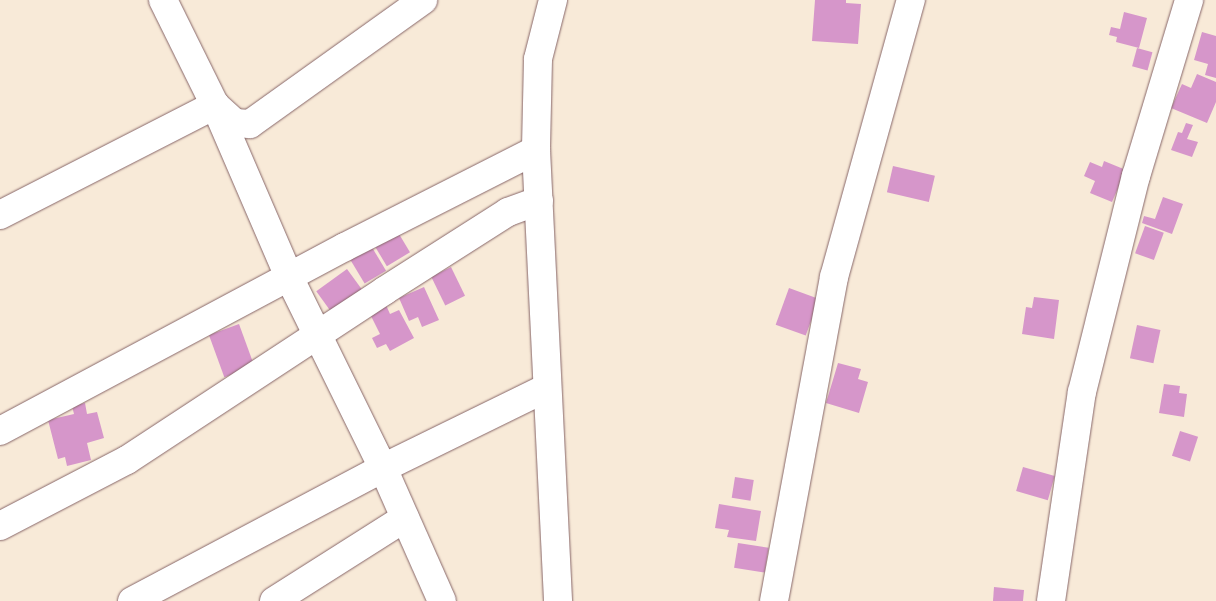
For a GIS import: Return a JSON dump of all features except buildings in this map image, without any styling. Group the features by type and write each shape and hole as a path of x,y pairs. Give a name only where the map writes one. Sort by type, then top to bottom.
{"street":[{"path":"163,0 215,105 289,276 383,468 442,601"},
{"path":"215,105 234,122 250,124 423,0"},
{"path":"553,0 538,58 536,150 546,388 558,601"},
{"path":"774,601 834,277 911,0"},
{"path":"1051,601 1082,392 1136,176 1190,0"},
{"path":"0,215 215,105"},
{"path":"0,431 289,276 536,150"},
{"path":"0,526 127,460 508,212 538,200"},
{"path":"132,601 383,468 546,388"},
{"path":"274,601 405,518"}]}
